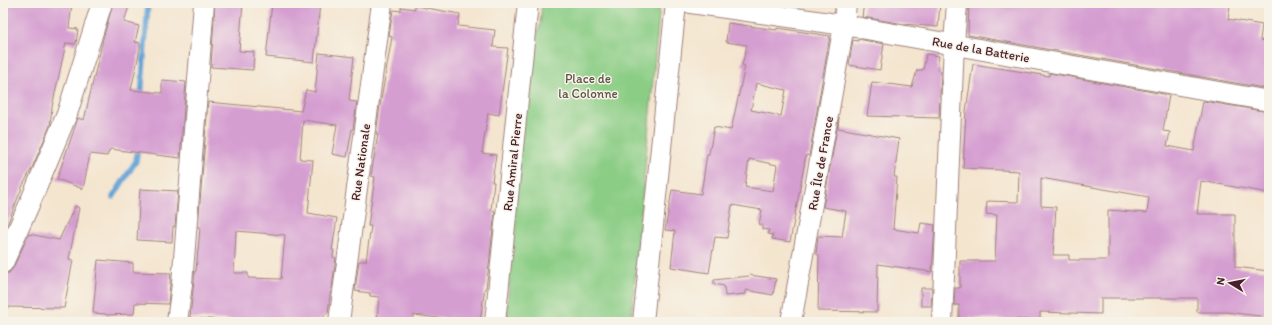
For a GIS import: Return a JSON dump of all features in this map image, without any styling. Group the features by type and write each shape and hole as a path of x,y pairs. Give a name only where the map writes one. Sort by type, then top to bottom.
{"street":[{"path":"3,263 67,114 102,3"},
{"path":"177,322 182,284 204,3"},
{"name":"Rue Nationale","path":"338,322 382,3"},
{"name":"Rue Amiral Pierre","path":"495,322 528,3"},
{"path":"643,322 676,3"},
{"name":"Rue de la Batterie","path":"691,3 844,24 1269,101"},
{"name":"Rue Île de France","path":"791,322 844,24 846,3"},
{"path":"942,322 956,3"}],"green space":[{"name":"Place de la Colonne","path":"542,3 660,3 631,322 506,322 525,75 540,25"}],"building":[{"path":"3,3 72,3 69,28 78,29 76,44 66,43 52,107 50,126 23,185 3,235"},
{"path":"113,3 130,3 124,22 139,26 135,42 140,43 140,49 131,90 162,93 162,80 186,82 180,158 110,149 107,156 90,154 83,189 57,179 78,118 84,120"},
{"path":"215,3 243,3 239,51 254,52 253,70 211,67"},
{"path":"272,3 320,3 314,62 266,57"},
{"path":"864,3 940,3 938,27 904,24 862,17"},
{"path":"969,3 1209,3 1230,6 1228,19 1262,25 1260,40 1269,42 1269,89 968,35"},
{"path":"415,6 460,14 458,26 495,30 493,47 508,48 499,115 488,113 482,153 496,155 492,182 494,182 491,210 495,211 486,288 480,322 414,315 413,322 377,320 379,297 370,296 370,293 355,291 359,261 366,261 371,226 368,226 375,177 371,176 378,134 376,134 380,106 392,37 389,36 393,10 401,11 401,7 415,9"},
{"path":"728,23 777,30 777,28 830,36 809,156 806,155 790,242 772,239 773,235 768,234 769,230 762,229 762,225 759,224 762,210 732,205 727,238 715,237 709,273 671,267 675,231 665,230 672,190 701,194 707,154 709,154 714,127 731,130 745,66 742,65 747,45 726,42","holes":["756,83 786,90 781,116 751,110","749,159 777,165 773,191 745,187"]},
{"path":"858,39 884,44 880,70 849,65 853,40 858,41"},
{"path":"319,53 354,57 349,101 357,102 347,157 332,154 337,125 303,120 300,159 313,160 308,213 337,218 332,250 334,250 333,257 336,258 328,313 317,321 276,320 276,322 248,322 190,318 200,228 198,228 208,102 301,111 306,90 315,92","holes":["236,231 285,235 281,279 248,278 248,273 234,273"]},
{"path":"926,54 939,56 937,70 941,71 939,118 867,116 872,82 912,87 917,70 923,70"},
{"path":"973,64 1049,76 1049,73 1169,95 1163,131 1170,132 1167,146 1194,151 1203,101 1269,112 1269,193 1201,181 1197,214 1235,214 1235,267 1269,271 1269,317 1225,312 1197,312 1197,298 1101,298 1101,314 1040,312 1040,320 959,318 959,305 954,305 955,288 960,288 960,261 995,261 997,215 986,214 987,201 1018,202 1019,171 963,168 966,111","holes":["1041,178 1149,197 1147,213 1108,210 1108,260 1069,260 1069,255 1053,255 1056,207 1041,206"]},
{"path":"839,117 838,128 899,139 894,177 897,177 893,229 919,233 921,223 935,225 932,272 878,264 877,312 818,311 819,255 816,254 818,236 842,237 846,211 823,207"},
{"path":"140,189 178,191 175,227 173,226 172,242 137,240"},
{"path":"75,206 79,208 69,259 73,260 64,308 7,307 3,302 3,274 9,273 13,268 29,234 59,240"},
{"path":"98,260 133,263 133,272 171,273 168,304 135,303 134,314 106,315 93,313"},
{"path":"750,275 776,279 773,295 746,290 746,294 725,296 724,286 714,284 714,280"},
{"path":"921,288 932,288 931,306 921,306"}],"waterway":[{"path":"141,98 148,3"},
{"path":"113,197 136,161 138,147"}]}
